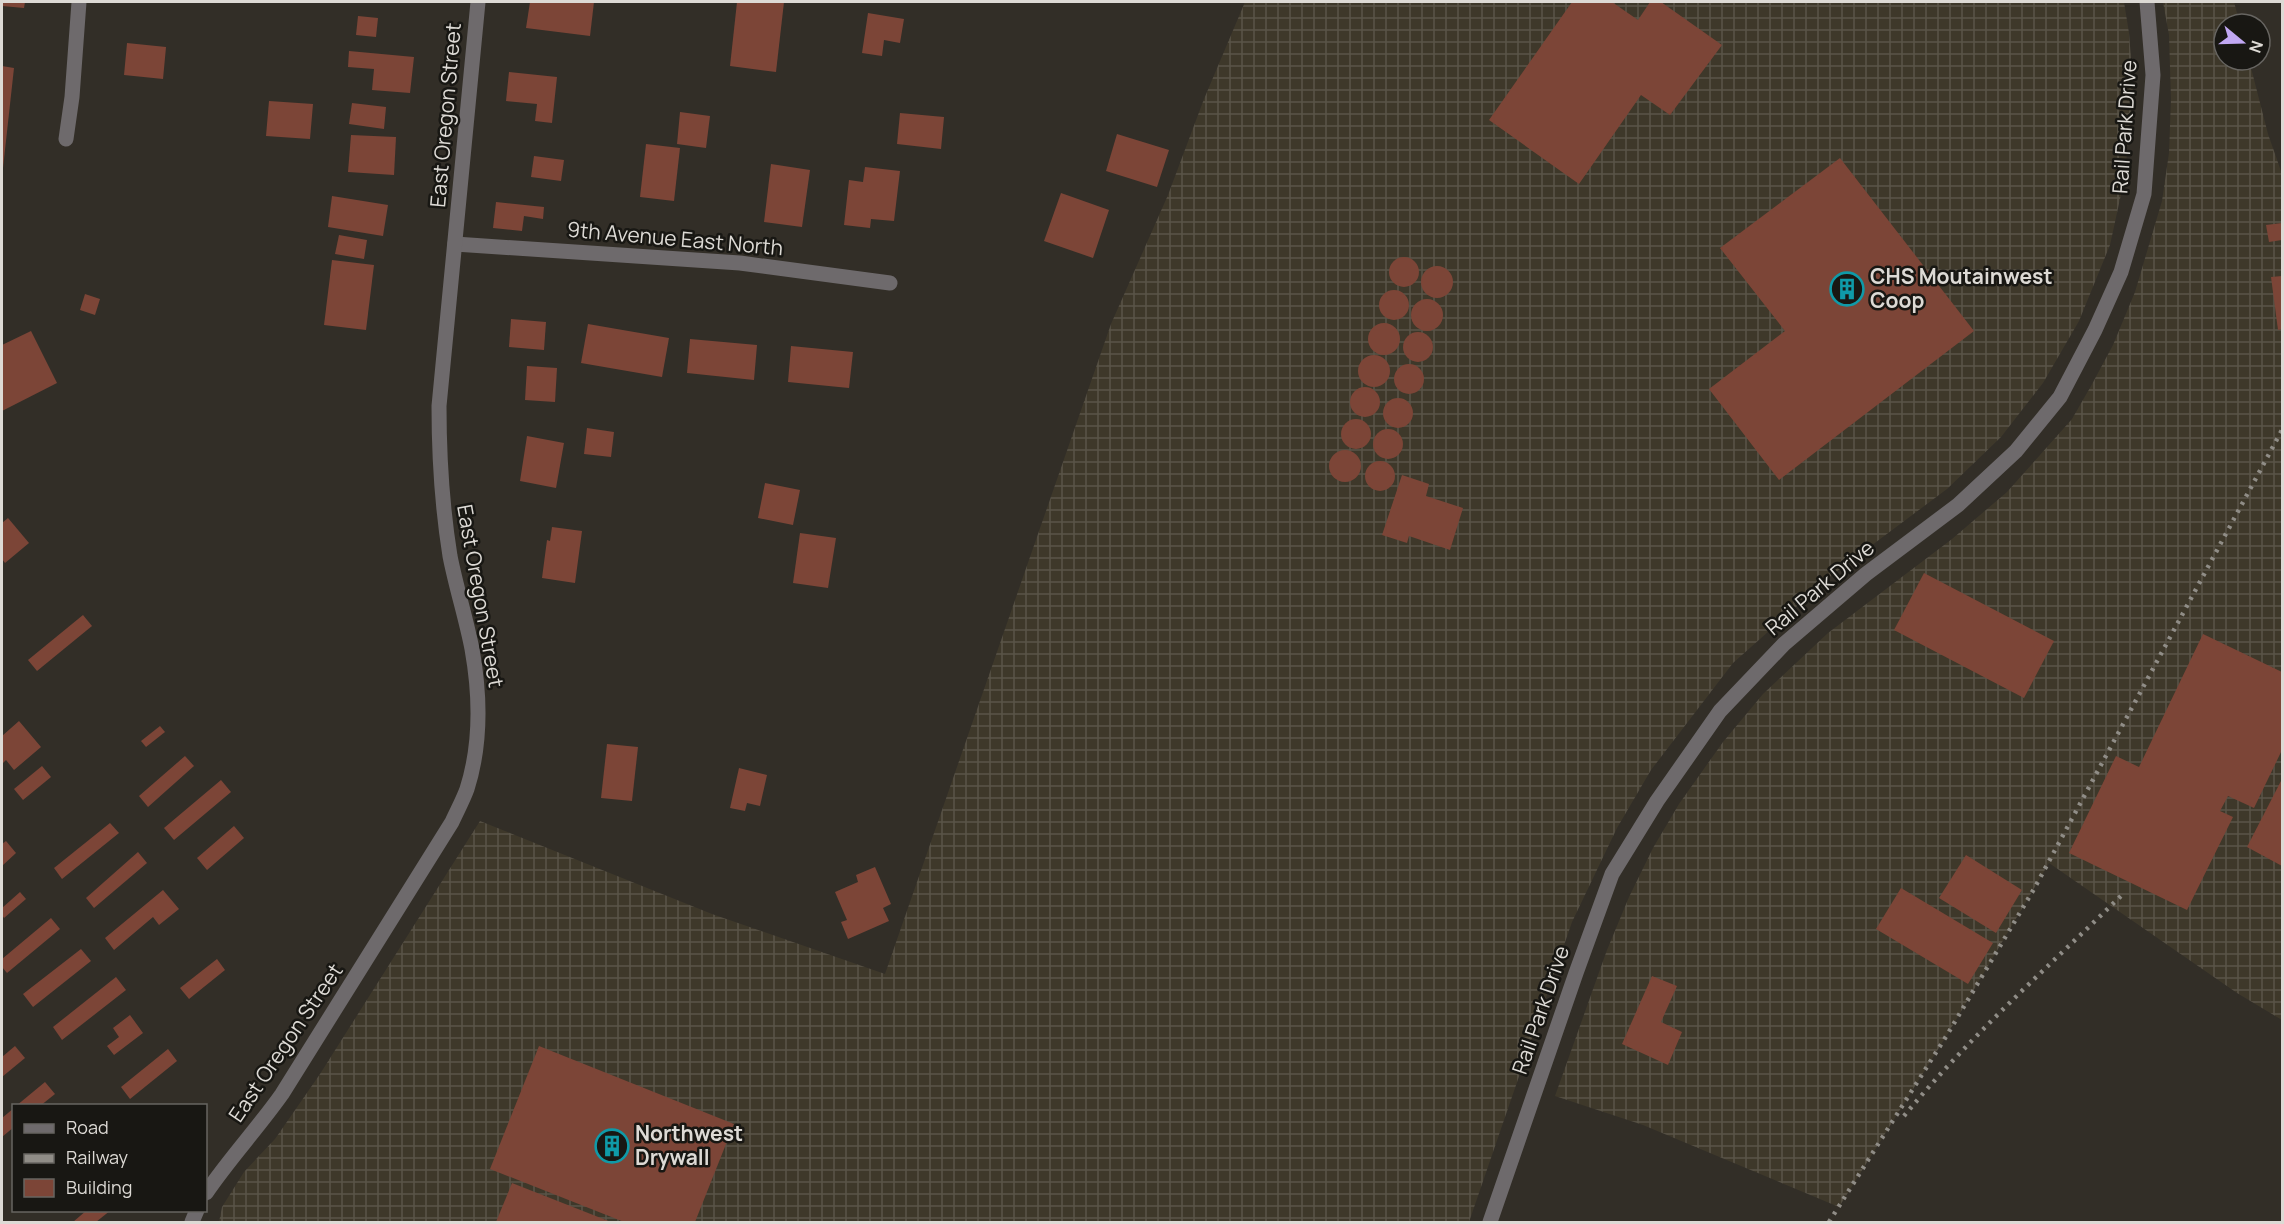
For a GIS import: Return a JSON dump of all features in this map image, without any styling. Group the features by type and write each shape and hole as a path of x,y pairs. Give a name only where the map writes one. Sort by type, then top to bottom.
{"street":[{"path":"66,139 72,98 79,2"},
{"name":"East Oregon Street","path":"207,1192 225,1165 256,1130 282,1094 453,822 467,789 475,754 478,718 476,682 472,648 449,547 442,500 439,406 478,2"},
{"name":"Rail Park Drive","path":"1490,1222 1612,874 1661,795 1720,711 1784,644 1866,574 1958,505 2016,451 2060,397 2095,330 2121,272 2144,194 2153,75 2147,2"},
{"name":"9th Avenue East North","path":"455,244 740,263 890,283"}],"shaded area":[{"path":"1245,2 2124,2 2133,85 2125,176 2110,245 2079,321 2043,383 2001,437 1947,489 1832,575 1733,663 1651,770 1617,828 1572,922 1469,1222 219,1222 222,1207 244,1172 275,1139 320,1074 480,821 712,914 885,974 1111,324 1168,195 1204,99"},
{"path":"2163,2 2234,2 2237,12 2212,12 2212,72 2252,72 2268,134 2282,174 2282,1020 2237,993 2049,863 1947,1035 1839,1207 1643,1125 1555,1096 1607,950 1629,897 1653,848 1679,804 1723,742 1763,694 1828,633 1952,539 2007,492 2072,419 2113,345 2135,292 2162,201 2169,153 2171,99 2169,35"}],"building":[{"path":"2,2 25,2 24,8 2,6"},
{"path":"530,2 594,2 590,36 526,28"},
{"path":"737,2 784,2 776,72 730,66"},
{"path":"1572,2 1612,2 1638,20 1650,2 1661,2 1722,45 1670,115 1641,95 1579,184 1489,120"},
{"path":"868,13 904,19 900,43 884,40 882,56 862,53"},
{"path":"358,16 378,18 376,37 356,35"},
{"path":"127,43 166,47 163,79 124,75"},
{"path":"349,51 414,57 410,93 372,90 374,69 348,67"},
{"path":"2,66 14,68 3,168 2,168"},
{"path":"509,72 557,77 552,123 535,121 537,104 506,101"},
{"path":"269,101 313,104 310,139 266,136"},
{"path":"352,103 386,107 384,129 349,124"},
{"path":"680,112 710,116 706,148 677,144"},
{"path":"900,113 944,117 941,149 897,144"},
{"path":"1117,134 1169,150 1157,187 1106,171"},
{"path":"351,135 396,137 394,175 348,172"},
{"path":"646,144 680,148 674,201 640,197"},
{"path":"534,156 564,160 561,181 531,177"},
{"name":"CHS Moutainwest Coop","path":"1840,158 1974,331 1779,480 1709,389 1785,331 1720,248"},
{"path":"771,164 810,170 802,227 764,222"},
{"path":"865,167 900,171 894,221 871,219 870,228 844,225 849,180 863,182"},
{"path":"1061,193 1109,210 1093,258 1044,241"},
{"path":"332,196 388,205 383,236 328,227"},
{"path":"496,202 544,207 543,219 524,216 522,231 493,228"},
{"path":"2282,223 2282,240 2269,242 2266,225"},
{"path":"339,235 367,240 364,259 335,254"},
{"path":"1404,257 1415,261 1419,272 1415,283 1404,287 1393,283 1389,272 1393,261"},
{"path":"332,260 374,265 366,330 324,325"},
{"path":"1437,266 1448,271 1453,282 1448,293 1437,298 1426,293 1421,282 1426,271"},
{"path":"2282,276 2282,329 2278,330 2271,277"},
{"path":"1394,290 1405,294 1409,305 1405,316 1394,320 1383,316 1379,305 1383,294"},
{"path":"85,294 100,299 95,315 80,310"},
{"path":"1427,299 1438,304 1443,315 1438,326 1427,331 1416,326 1411,315 1416,304"},
{"path":"511,319 546,322 544,350 509,347"},
{"path":"1384,323 1395,328 1400,339 1395,350 1384,355 1373,350 1368,339 1373,328"},
{"path":"588,324 669,338 662,377 581,363"},
{"path":"31,331 57,383 2,411 2,345"},
{"path":"1418,332 1429,336 1433,347 1429,358 1418,362 1407,358 1403,347 1407,336"},
{"path":"690,339 757,345 754,380 687,373"},
{"path":"791,346 853,352 849,388 788,382"},
{"path":"1374,355 1385,360 1390,371 1385,382 1374,387 1363,382 1358,371 1363,360"},
{"path":"1409,364 1420,368 1424,379 1420,390 1409,394 1398,390 1394,379 1398,368"},
{"path":"527,366 557,368 555,402 525,400"},
{"path":"1365,387 1376,391 1380,402 1376,413 1365,417 1354,413 1350,402 1354,391"},
{"path":"1398,398 1409,402 1413,413 1409,424 1398,428 1387,424 1383,413 1387,402"},
{"path":"1356,419 1367,423 1371,434 1367,445 1356,449 1345,445 1341,434 1345,423"},
{"path":"587,428 614,432 611,457 584,454"},
{"path":"1388,429 1399,433 1403,444 1399,455 1388,459 1377,455 1373,444 1377,433"},
{"path":"527,436 564,443 556,488 520,481"},
{"path":"1345,450 1356,455 1361,466 1356,477 1345,482 1334,477 1329,466 1334,455"},
{"path":"1380,461 1391,465 1395,476 1391,487 1380,491 1369,487 1365,476 1369,465"},
{"path":"1402,475 1429,484 1426,496 1463,508 1450,550 1409,536 1407,543 1382,535"},
{"path":"765,483 800,490 793,525 758,518"},
{"path":"8,518 29,543 5,563 2,559 2,523"},
{"path":"552,527 582,531 575,583 542,578 547,540 550,541"},
{"path":"800,533 836,538 828,588 793,583"},
{"path":"1924,573 2054,641 2024,698 1894,630"},
{"path":"83,615 92,626 37,671 28,660"},
{"path":"2203,634 2282,672 2282,750 2254,808 2228,796 2220,811 2233,817 2187,910 2069,853 2116,756 2139,767"},
{"path":"19,721 41,747 14,770 6,760 2,764 2,736"},
{"path":"160,726 165,732 146,747 141,741"},
{"path":"607,744 638,747 632,801 601,798"},
{"path":"185,756 194,766 148,807 139,796"},
{"path":"42,766 51,777 23,800 14,789"},
{"path":"739,768 767,775 760,806 747,803 745,811 730,808"},
{"path":"2282,779 2282,866 2247,847"},
{"path":"221,780 231,792 174,840 164,828"},
{"path":"110,823 119,833 62,879 54,868"},
{"path":"234,826 244,838 207,870 197,858"},
{"path":"6,841 16,853 2,866 2,844"},
{"path":"138,852 147,863 94,908 86,898"},
{"path":"1966,855 2022,890 1996,933 1939,898"},
{"path":"875,867 891,904 883,908 889,921 848,939 841,922 847,920 835,892 858,882 856,875"},
{"path":"1901,888 1993,943 1968,984 1876,929"},
{"path":"163,890 179,909 159,925 153,917 114,950 105,938"},
{"path":"20,892 26,899 4,918 2,908"},
{"path":"51,918 60,929 7,973 2,967 2,959"},
{"path":"81,949 91,961 33,1007 23,994"},
{"path":"217,959 225,970 189,999 180,988"},
{"path":"1652,976 1677,986 1661,1022 1682,1032 1668,1065 1622,1044"},
{"path":"116,977 126,990 62,1040 53,1027"},
{"path":"130,1015 143,1033 114,1055 107,1046 119,1037 113,1028"},
{"path":"15,1046 25,1058 2,1077 2,1057"},
{"name":"Northwest Drywall","path":"539,1046 734,1124 695,1222 624,1222 490,1169"},
{"path":"168,1049 177,1061 130,1099 121,1087"},
{"path":"45,1082 55,1094 42,1104 18,1104"},
{"path":"12,1110 12,1129 2,1137 2,1118"},
{"path":"512,1183 611,1222 496,1222"},
{"path":"85,1212 108,1212 96,1222 73,1222"}],"railway":[{"path":"1829,1222 1947,1035 2034,889 2282,430"},
{"path":"1904,1116 1982,1030 2122,895"}],"place":[{"name":"CHS Moutainwest Coop","path":"1847,289"},
{"name":"Northwest Drywall","path":"612,1146"}]}
